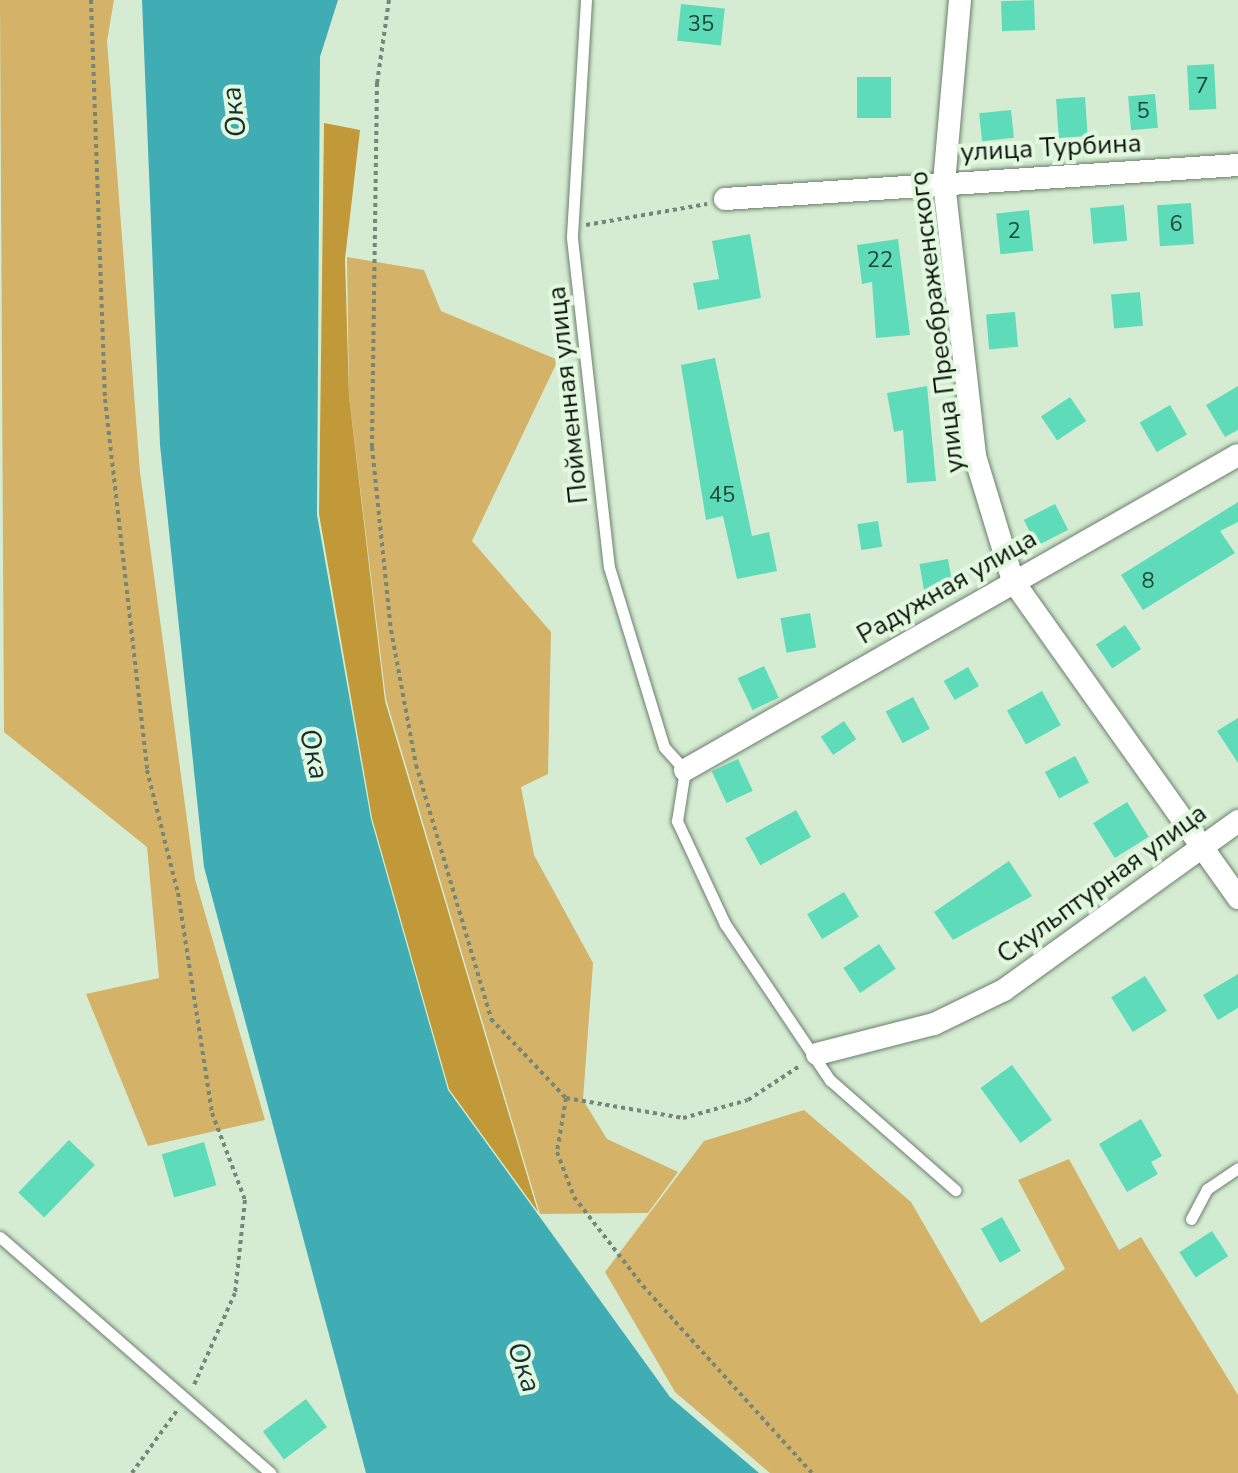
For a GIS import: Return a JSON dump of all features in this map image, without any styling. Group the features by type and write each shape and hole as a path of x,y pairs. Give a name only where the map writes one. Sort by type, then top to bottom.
{"street":[{"name":"улица Преображенского","path":"960,0 944,183 975,456 1013,581 1165,804 1204,843 1238,898"},
{"name":"улица Турбина","path":"725,199 1238,165"},
{"name":"Радужная улица","path":"685,770 1238,455"},
{"name":"Скульптурная улица","path":"817,1054 934,1024 1004,990 1081,941 1204,843 1238,821"}],"lane":[{"name":"Пойменная улица","path":"586,0 573,226 609,567 664,747 685,770"},
{"path":"685,770 677,821 725,924 817,1054 830,1080 955,1190"},
{"path":"1191,1219 1207,1189 1238,1168"},
{"path":"0,1237 271,1473"}],"path":[{"path":"91,0 105,399 147,770 178,893 212,1113 245,1200 235,1293 217,1345 186,1399 132,1473"},
{"path":"389,0 377,83 372,447 391,630 416,765 491,1019 566,1098 683,1118 748,1100 817,1054"},
{"path":"573,226 647,219 725,199"},
{"path":"566,1098 557,1152 574,1197 643,1286 812,1473"}],"shaded area":[{"path":"0,0 114,0 107,41 140,472 195,879 265,1120 148,1146 86,994 159,978 147,847 4,732"},
{"path":"324,123 360,130 345,259 349,396 385,701 538,1212 449,1089 372,818 319,514"},
{"path":"347,257 424,270 441,311 558,360 472,541 551,632 548,774 521,787 534,855 593,963 583,1100 607,1139 678,1172 648,1213 540,1214 386,699 349,396"},
{"path":"804,1110 911,1202 981,1323 1065,1269 1018,1180 1069,1159 1119,1250 1141,1237 1238,1395 1238,1473 770,1473 675,1392 605,1272 704,1141"}],"water":[{"name":"Ока","path":"142,0 338,0 320,57 317,515 371,819 448,1090 670,1397 759,1473 366,1473 204,867 160,445"}],"building":[{"path":"1034,0 1035,30 1002,31 1001,1"},
{"path":"681,4 725,9 721,45 677,41"},
{"path":"1214,64 1216,109 1189,110 1187,65"},
{"path":"857,77 891,77 891,118 857,118"},
{"path":"1155,94 1158,128 1131,130 1128,96"},
{"path":"1085,97 1088,136 1059,138 1056,99"},
{"path":"1011,110 1014,138 982,141 979,113"},
{"path":"1191,203 1194,244 1160,246 1157,205"},
{"path":"1124,205 1127,241 1093,244 1090,208"},
{"path":"1029,210 1033,251 1000,254 996,213"},
{"path":"750,234 761,298 698,310 693,283 719,279 712,241"},
{"path":"898,239 910,335 876,338 872,282 862,284 857,245"},
{"path":"1140,292 1143,326 1114,328 1111,295"},
{"path":"1015,312 1018,347 989,349 986,315"},
{"path":"715,358 752,536 769,532 777,571 737,579 723,516 706,520 681,365"},
{"path":"927,386 936,481 907,483 903,430 894,432 887,393"},
{"path":"1238,386 1238,430 1225,437 1206,405"},
{"path":"1070,397 1086,421 1057,441 1041,417"},
{"path":"1170,405 1187,434 1157,452 1140,422"},
{"path":"1238,502 1238,522 1220,531 1235,553 1143,610 1121,575"},
{"path":"1055,504 1068,530 1037,546 1024,520"},
{"path":"878,521 882,547 861,550 857,524"},
{"path":"948,559 954,593 926,599 919,564"},
{"path":"810,613 816,647 787,653 780,618"},
{"path":"1125,625 1141,649 1112,669 1096,645"},
{"path":"764,666 779,698 753,710 738,678"},
{"path":"968,667 979,686 955,700 944,681"},
{"path":"1042,691 1061,725 1026,745 1007,710"},
{"path":"913,697 930,729 903,743 886,712"},
{"path":"1238,718 1238,763 1217,731"},
{"path":"844,721 856,739 833,755 821,737"},
{"path":"1075,756 1089,782 1059,798 1045,772"},
{"path":"738,759 753,791 727,803 712,771"},
{"path":"1127,802 1149,837 1115,858 1093,823"},
{"path":"796,810 811,837 760,865 745,838"},
{"path":"1009,861 1032,896 953,940 934,912"},
{"path":"844,892 859,917 822,939 807,914"},
{"path":"879,944 896,969 860,993 843,968"},
{"path":"1238,974 1238,1008 1218,1020 1203,995"},
{"path":"1145,976 1167,1011 1133,1032 1111,997"},
{"path":"1012,1065 1052,1120 1020,1143 980,1088"},
{"path":"1141,1119 1162,1156 1151,1162 1158,1174 1127,1192 1099,1144"},
{"path":"69,1140 95,1165 44,1218 18,1193"},
{"path":"204,1142 216,1185 174,1197 162,1154"},
{"path":"1002,1217 1021,1251 1000,1263 981,1229"},
{"path":"1212,1231 1228,1256 1196,1277 1179,1252"},
{"path":"306,1399 327,1427 284,1459 263,1431"}]}
